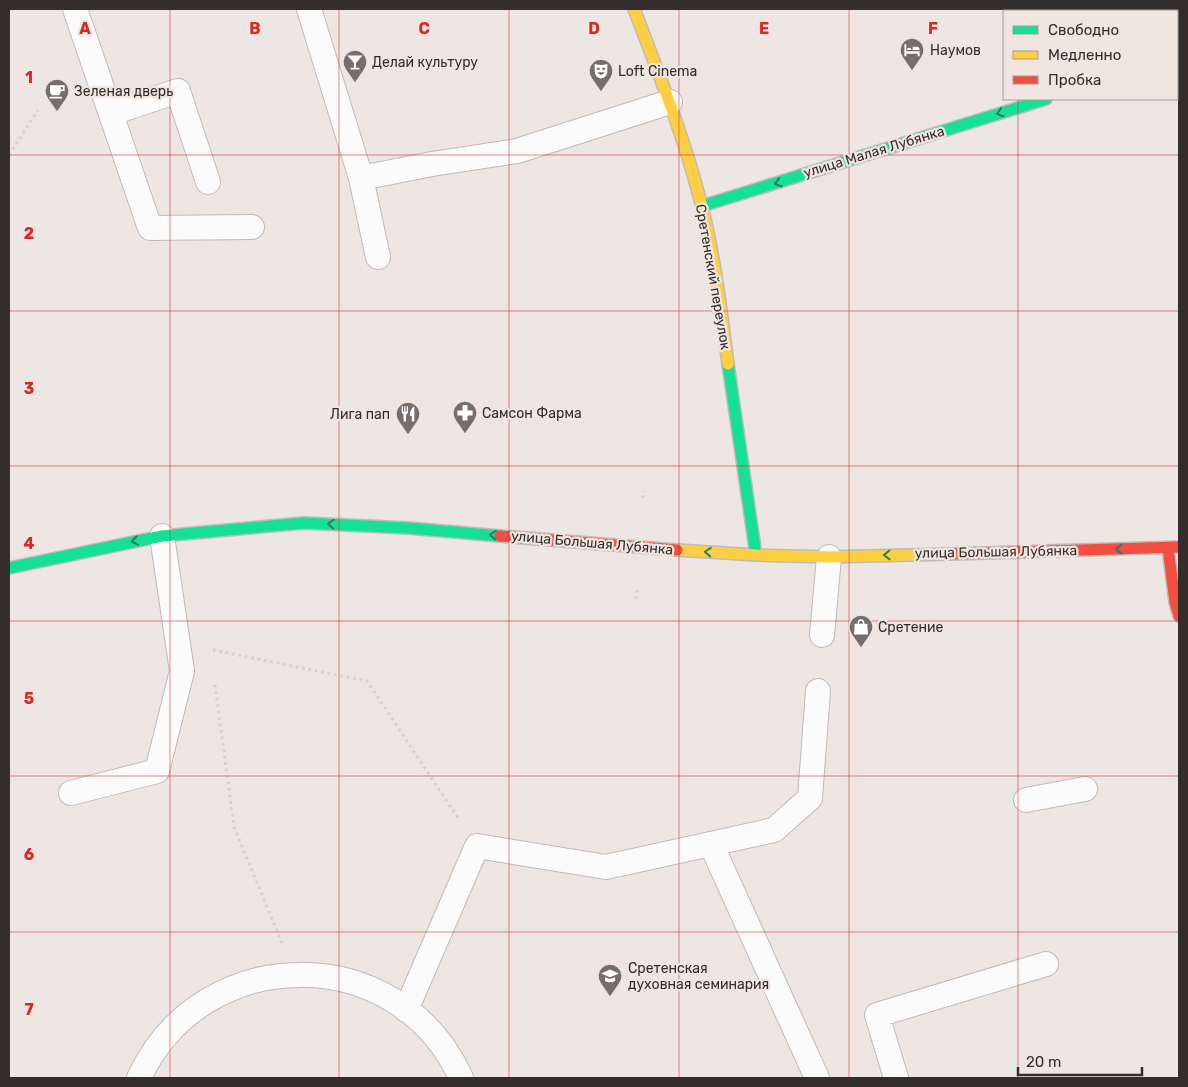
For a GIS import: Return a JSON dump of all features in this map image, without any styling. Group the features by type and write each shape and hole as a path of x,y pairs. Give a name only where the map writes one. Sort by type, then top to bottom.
{"main road":[{"name":"Сретенский переулок","path":"634,9 670,102 702,206 714,266 756,555"},
{"name":"улица Малая Лубянка","path":"702,206 1043,100"},
{"name":"улица Большая Лубянка","path":"9,568 162,536 304,523 408,528 756,555 829,557 1174,548"},
{"path":"1174,548 1175,602 1179,616"}],"lane":[{"path":"74,9 112,113 150,228 252,228"},
{"path":"309,9 361,178 378,257"},
{"path":"112,113 178,91 208,182"},
{"path":"361,178 432,164 517,152 670,102"},
{"path":"71,794 157,771 182,671 162,536"},
{"path":"822,635 829,557"},
{"path":"406,1010 476,846 606,867 774,830 810,798 818,691"},
{"path":"1026,800 1085,789"},
{"path":"711,844 817,1078"},
{"path":"896,1078 877,1015 1046,964"},
{"path":"139,1078 156,1048 177,1024 203,1003 231,987 262,978 294,974 327,976 359,983 389,997 415,1016 438,1039 461,1078"}],"path":[{"path":"9,155 38,110"},
{"path":"643,498 644,491"},
{"path":"636,599 637,589"},
{"path":"211,659 210,649 367,682 476,846"},
{"path":"214,679 234,827 294,974"}],"traffic: fast":[{"path":"702,206 1043,100"},
{"path":"728,364 756,555"},
{"path":"9,568 162,536 304,523 408,528 500,536"}],"traffic: slow":[{"path":"634,9 680,132 702,207 714,265 728,364"},
{"path":"677,550 829,557 951,554"}],"traffic: jam":[{"path":"500,536 677,550"},
{"path":"951,554 1179,547"},
{"path":"1168,548 1175,602 1179,616"}],"place":[{"name":"Наумов","path":"912,71"},
{"name":"Делай культуру","path":"355,83"},
{"name":"Loft Cinema","path":"601,92"},
{"name":"Зеленая дверь","path":"57,112"},
{"name":"Самсон Фарма","path":"465,434"},
{"name":"Лига пап","path":"408,435"},
{"name":"Сретение","path":"861,648"},
{"name":"Сретенская духовная семинария","path":"610,997"}]}
